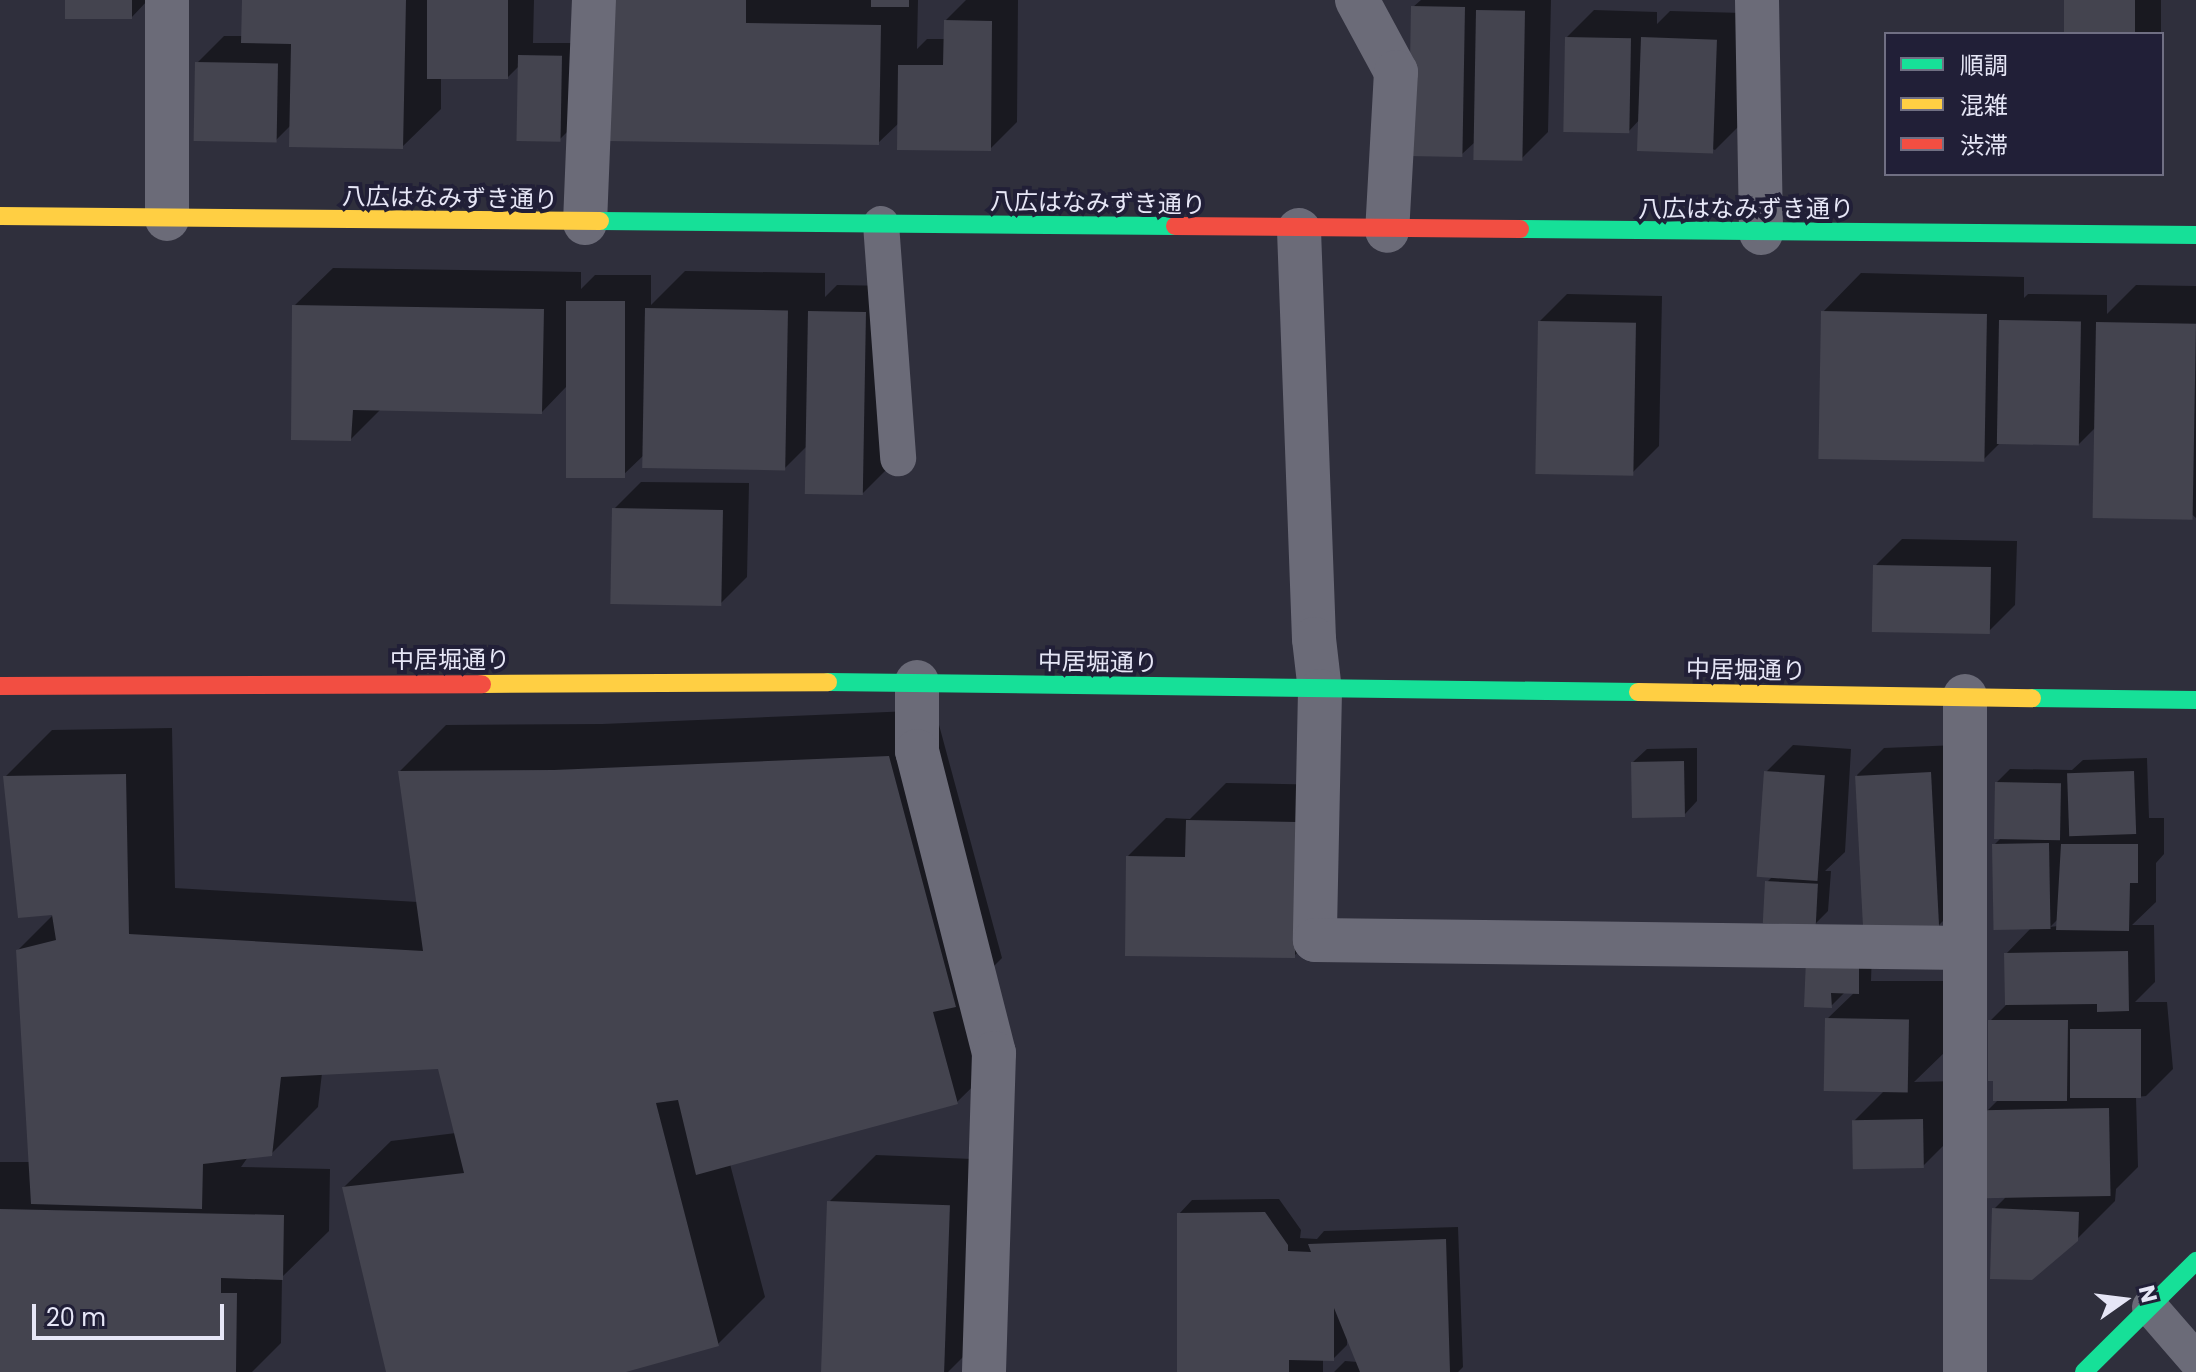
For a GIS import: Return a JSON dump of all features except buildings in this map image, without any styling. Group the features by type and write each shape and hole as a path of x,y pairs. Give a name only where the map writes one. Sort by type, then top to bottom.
{"street":[{"path":"167,0 167,219"},
{"path":"585,223 594,0"},
{"path":"1357,0 1396,72 1387,231"},
{"path":"1757,0 1761,233"},
{"name":"八広はなみずき通り","path":"0,216 1387,231 2196,235"},
{"path":"1299,230 1314,639 1320,691 1315,940 1965,948"},
{"path":"917,682 917,751 994,1053 984,1372"},
{"name":"中居堀通り","path":"0,686 917,682 1320,691 2196,700"},
{"path":"1965,696 1965,1372"},
{"path":"2084,1372 2196,1261"}],"lane":[{"path":"881,224 898,458"},
{"path":"2150,1307 2196,1360"}],"traffic: fast":[{"path":"600,221 1175,226"},
{"path":"1520,229 2196,235"},
{"path":"828,682 1638,692"},
{"path":"2032,698 2196,700"},
{"path":"2084,1372 2196,1261"}],"traffic: slow":[{"path":"0,216 600,221"},
{"path":"482,684 828,682"},
{"path":"1638,692 2032,698"}],"traffic: jam":[{"path":"1175,226 1520,229"},
{"path":"0,686 482,684"}]}
